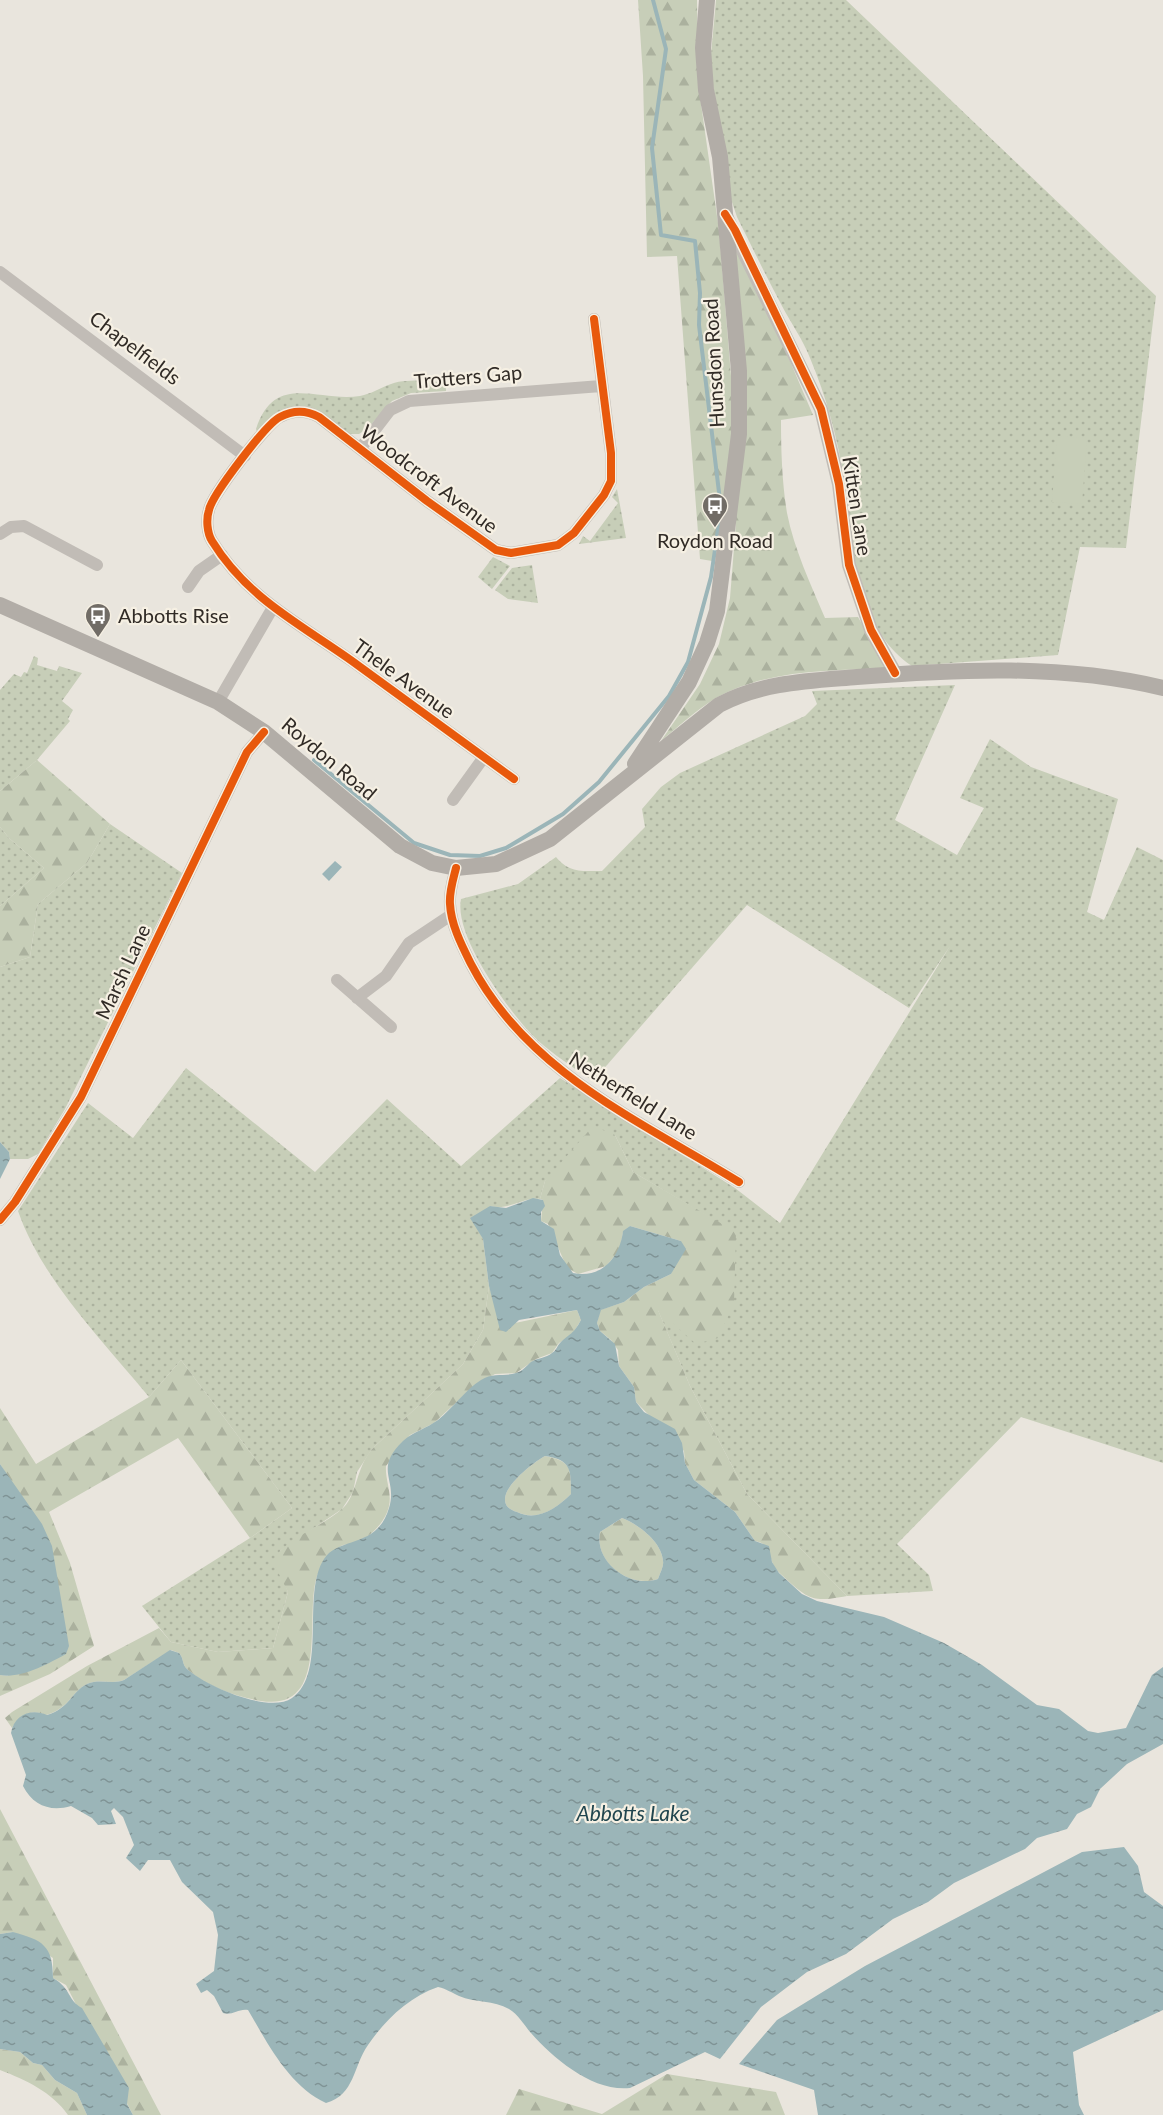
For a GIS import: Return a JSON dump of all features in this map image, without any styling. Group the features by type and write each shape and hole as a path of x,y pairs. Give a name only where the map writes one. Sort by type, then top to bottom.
{"main road":[{"name":"Hunsdon Road","path":"631,773 637,758 689,682 707,643 717,611 739,435 739,371 720,157 706,90 703,48 707,0"},
{"name":"Roydon Road","path":"0,605 218,702 264,732 400,846 432,863 456,868 496,864 531,850 566,829 631,773 719,705 747,693 789,682 895,674 1056,671 1163,688"}],"street":[{"name":"Kitten Lane","path":"725,214 735,230 821,409 839,484 849,565 871,630 895,674"},
{"name":"Chapelfields","path":"0,272 245,456"},
{"name":"Woodcroft Avenue","path":"272,609 249,587 222,555 210,536 208,512 215,496 272,422 286,414 301,412 319,417 489,546 511,552 542,549 564,542 574,533 604,495 611,481 611,453 594,318"},
{"name":"Trotters Gap","path":"360,449 390,410 409,401 601,386"},
{"path":"0,534 11,527 24,526 97,565"},
{"path":"188,587 199,571 222,555"},
{"path":"218,702 272,609"},
{"name":"Thele Avenue","path":"272,609 328,644 514,779"},
{"name":"Marsh Lane","path":"0,1220 15,1202 81,1097 247,752 264,732"},
{"path":"453,800 484,757"},
{"name":"Netherfield Lane","path":"456,868 450,894 451,915 459,939 478,978 495,1004 531,1046 587,1091 739,1182"},
{"path":"357,998 386,976 409,943 451,915"},
{"path":"337,980 391,1028"}],"green space":[{"path":"638,0 697,0 698,83 719,230 731,376 733,437 725,497 712,561 700,559 677,256 647,257 643,76"},
{"path":"716,0 846,0 1156,296 1126,548 1080,547 1058,655 912,666 893,649 878,629 859,582 835,433 821,387 804,345 737,217 729,193 710,65"},
{"path":"732,243 769,312 813,415 781,420 785,501 798,553 825,618 858,617 887,668 799,673 756,682 716,698 661,741 700,684 719,644 730,598 736,523"},
{"path":"423,380 446,383 446,391 411,393 392,401 368,428 359,434 349,434 321,412 274,414 257,432 256,429 264,411 274,400 286,395 300,393 360,396 395,383"},
{"path":"1057,436 1087,438 1082,504 1052,502"},
{"path":"617,489 626,538 579,544 583,536 590,541 618,503 612,497"},
{"path":"493,557 510,566 492,589 478,577"},
{"path":"532,565 538,603 508,599 495,590 512,568"},
{"path":"34,656 38,658 37,665 57,671 59,666 82,673 62,701 73,710 68,719 70,721 37,760 0,791 0,690 14,674 21,677 24,672 27,673"},
{"path":"955,685 895,820 957,855 984,808 960,798 990,739 1031,767 1118,799 1087,912 1104,920 1137,847 1163,860 1163,1463 1021,1417 897,1544 929,1575 933,1591 847,1596 747,1494 690,1386 657,1308 736,1233 633,1172 615,1135 545,1181 540,1199 503,1207 490,1206 477,1227 483,1239 489,1286 483,1330 463,1364 372,1449 357,1472 353,1492 342,1509 280,1551 283,1579 288,1592 273,1648 218,1652 171,1642 142,1606 250,1538 292,1508 181,1360 149,1397 75,1309 42,1261 29,1237 18,1211 88,1103 133,1138 186,1068 315,1172 387,1099 461,1166 560,1078 735,1188 780,1223 950,946 909,1008 747,905 593,1081 539,1042 504,1000 472,948 461,913 461,899 518,884 556,857 571,868 582,871 602,871 645,827 642,809 661,787 680,773 805,716 817,704 812,691"},
{"path":"37,760 110,824 87,863 38,904 30,957 0,967 0,906 44,868 9,838 0,827 0,791"},
{"path":"110,824 182,873 65,1109 38,1154 28,1159 10,1159 9,1152 0,1142 0,967 30,957 38,904 87,863"},
{"path":"0,827 9,838 44,868 0,906"},
{"path":"593,1126 615,1135 633,1172 736,1232 734,1303 718,1338 696,1344 658,1310 690,1386 747,1494 847,1596 827,1599 813,1598 780,1573 774,1566 766,1547 755,1541 735,1512 694,1480 685,1463 684,1451 636,1402 634,1387 619,1366 618,1350 600,1331 597,1323 600,1310 624,1302 644,1287 671,1274 681,1241 630,1226 623,1232 620,1250 606,1266 578,1274 567,1268 548,1224 541,1221 543,1200 540,1199 545,1181"},
{"path":"489,1286 494,1301 515,1323 577,1310 581,1320 572,1335 559,1343 552,1353 536,1359 516,1373 495,1374 474,1386 434,1423 410,1435 386,1466 390,1501 385,1517 367,1537 340,1547 328,1559 317,1576 310,1657 306,1677 297,1692 283,1700 261,1701 232,1694 212,1686 195,1675 185,1667 179,1653 171,1650 124,1680 87,1684 60,1709 46,1715 27,1714 19,1719 12,1728 5,1718 12,1712 87,1666 159,1628 171,1642 218,1652 273,1648 288,1592 275,1566 275,1557 290,1542 344,1507 352,1495 363,1464 372,1449 463,1364 483,1330"},
{"path":"181,1360 292,1508 250,1538 178,1438 49,1512 70,1563 94,1646 50,1674 0,1696 0,1675 8,1676 5,1472 0,1464 0,1408 36,1464 149,1397"},
{"path":"545,1456 560,1461 568,1468 571,1478 571,1494 560,1504 540,1514 525,1515 511,1509 506,1505 505,1500 509,1488 527,1469"},
{"path":"622,1518 642,1529 658,1547 663,1563 658,1579 636,1580 625,1576 608,1563 602,1553 600,1532"},
{"path":"0,1809 161,2115 133,2115 66,1985 53,1978 53,1958 13,1932 0,1934"},
{"path":"0,2049 20,2052 33,2063 42,2065 55,2080 77,2093 87,2115 68,2115 46,2093 0,2070"},
{"path":"667,2074 776,2092 785,2115 506,2115 519,2089 602,2114"}],"water":[{"path":"335,861 342,867 329,881 322,874"},
{"path":"0,1142 9,1152 10,1159 0,1179"},
{"name":"Abbotts Lake","path":"533,1198 543,1200 545,1206 541,1212 541,1221 554,1229 560,1255 573,1273 593,1273 608,1264 618,1249 623,1231 630,1226 681,1241 686,1249 671,1274 644,1287 624,1302 601,1310 597,1323 600,1331 615,1344 619,1366 634,1387 636,1402 644,1412 675,1429 682,1443 685,1463 694,1480 735,1512 755,1541 769,1546 772,1562 779,1573 802,1594 817,1601 884,1617 944,1643 982,1665 1037,1705 1059,1709 1088,1731 1098,1733 1126,1728 1152,1675 1163,1667 1163,1744 1127,1764 1100,1789 1091,1807 1077,1814 1067,1829 1037,1838 1025,1849 954,1883 928,1902 893,1919 846,1954 807,1972 761,2007 720,2059 705,2052 630,2088 602,2085 575,2072 563,2063 540,2043 509,2009 497,2004 465,1998 438,1987 417,1997 390,2018 363,2053 343,2094 326,2103 313,2096 290,2075 248,2010 223,2013 214,1996 207,1990 201,1993 196,1984 214,1971 218,1935 213,1912 182,1882 170,1860 148,1860 140,1871 126,1858 134,1845 123,1817 114,1808 111,1811 116,1824 98,1825 92,1818 71,1806 50,1808 37,1803 23,1786 26,1775 11,1733 16,1722 24,1715 35,1712 47,1715 54,1712 87,1684 124,1680 170,1650 179,1653 184,1666 196,1676 238,1696 269,1703 292,1698 303,1686 309,1671 317,1574 324,1559 331,1552 367,1536 383,1521 391,1498 388,1467 394,1451 407,1438 438,1420 481,1380 490,1376 518,1372 531,1362 553,1352 581,1320 577,1310 519,1320 506,1332 500,1330 489,1286 483,1239 470,1218 490,1206 506,1208","holes":["545,1456 560,1460 568,1467 571,1494 553,1508 539,1514 524,1515 511,1509 506,1505 505,1500 509,1488 527,1469","622,1518 642,1529 658,1547 663,1563 658,1579 636,1580 616,1570 608,1563 600,1543 600,1532"]},
{"path":"0,1464 42,1524 52,1546 69,1646 66,1654 51,1662 25,1673 8,1676 0,1675"},
{"path":"1124,1847 1138,1866 1144,1892 1163,1906 1163,2010 1073,2052 1079,2105 1084,2115 818,2115 814,2090 739,2064 777,2020 865,1966 1082,1852"},
{"path":"13,1932 38,1941 48,1951 53,1978 82,2008 129,2088 127,2104 133,2115 87,2115 77,2093 55,2080 42,2065 33,2063 20,2052 0,2049 0,1934"}],"waterway":[{"path":"314,760 414,843 450,855 480,856 506,848 563,814 599,782 669,696 688,662 711,577 721,509 699,325 700,293 695,241 661,235 652,148 666,49 653,0"}],"cycle path":[{"path":"725,214 735,230 821,409 839,484 849,565 871,630 895,673"},
{"path":"514,779 258,594 241,579 210,538 208,514 219,490 263,432 280,417 290,413 304,412 319,417 427,501 496,550 511,553 558,545 574,533 604,495 611,481 611,453 594,319"},
{"path":"0,1220 15,1202 81,1097 247,752 264,732"},
{"path":"456,868 450,900 452,920 458,935 471,964 495,1002 523,1035 554,1064 589,1091 625,1115 739,1182"}],"place":[{"name":"Roydon Road","path":"715,529"},
{"name":"Abbotts Rise","path":"98,639"}]}
